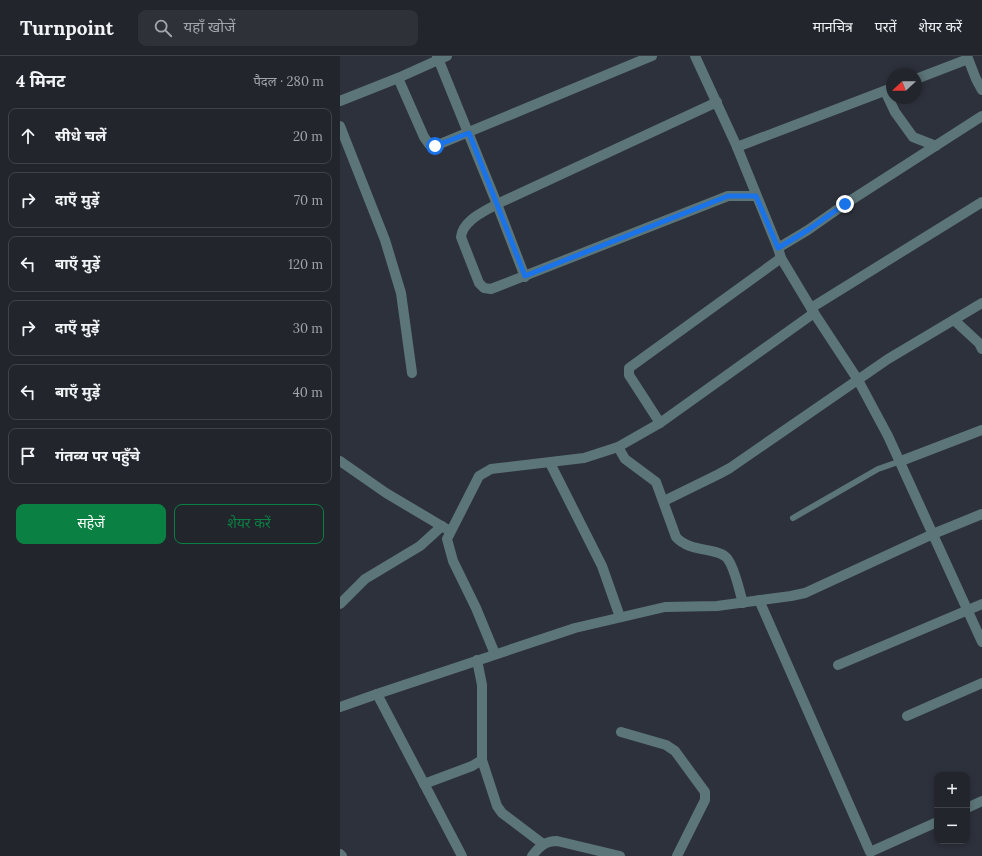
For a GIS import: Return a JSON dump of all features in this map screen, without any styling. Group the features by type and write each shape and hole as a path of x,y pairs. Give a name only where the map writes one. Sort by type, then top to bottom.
{"street":[{"path":"398,78 424,138 429,144 435,146 652,56"},
{"path":"696,56 738,147 781,258 858,380 900,461 982,642"},
{"path":"340,101 398,78 441,57 525,276"},
{"path":"922,76 968,57 976,79 982,90"},
{"path":"738,147 886,90"},
{"path":"717,102 498,204 466,224 462,230 461,237 479,283 484,288 491,289 728,196 756,196"},
{"path":"893,104 895,112 913,137 936,146"},
{"path":"778,248 982,116"},
{"path":"340,126 385,240 405,315 412,372"},
{"path":"340,604 365,579 446,529 479,476 491,469 584,458 618,448 660,423 813,310 982,202"},
{"path":"660,423 629,375 630,368 781,258"},
{"path":"664,501 730,468 888,359 982,303"},
{"path":"954,320 979,343 982,349"},
{"path":"900,461 982,430"},
{"path":"618,448 625,459 656,482 676,537 681,543 726,557 731,565 743,602"},
{"path":"340,461 386,493 446,529"},
{"path":"550,463 602,566 620,617"},
{"path":"340,707 575,628 665,607 717,606 805,593 933,534 982,514"},
{"path":"446,529 453,561 476,608 495,654"},
{"path":"759,600 867,854 934,823"},
{"path":"838,666 982,604"},
{"path":"477,660 482,685 482,760 496,806 502,813 543,844"},
{"path":"907,716 982,683"},
{"path":"377,694 462,856"},
{"path":"621,732 666,744 675,751 705,792 705,800 677,856"},
{"path":"424,784 472,766 482,760"},
{"path":"970,807 982,801"},
{"path":"532,856 543,844 549,841 557,841 620,856"}],"lane":[{"path":"793,518 878,469 900,461"}],"route":[{"path":"435,146 469,133 525,276 728,196 756,196 778,248 808,230 845,204"}]}
